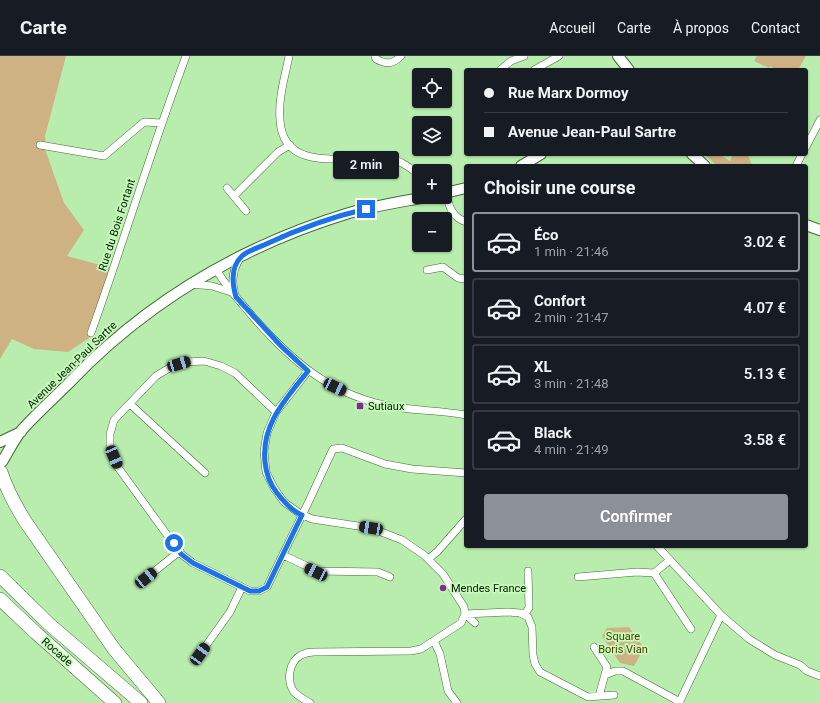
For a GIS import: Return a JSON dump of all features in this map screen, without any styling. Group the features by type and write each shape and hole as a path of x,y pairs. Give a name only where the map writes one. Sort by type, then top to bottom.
{"highway":[{"path":"1,467 7,489 25,521 114,649 159,703"},
{"path":"0,576 50,624 141,703"},
{"name":"Rocade","path":"0,599 115,703"}],"street":[{"name":"Rue du Bois Fortant","path":"91,333 186,56"},
{"path":"289,56 280,103 280,121 284,138 293,149 306,156 322,159 388,158 408,166 412,169"},
{"path":"375,56 376,59 384,63 390,63 401,56"},
{"path":"502,68 511,61 524,56"},
{"path":"538,68 559,56"},
{"path":"618,56 627,68"},
{"path":"808,143 820,120"},
{"path":"40,145 104,156 144,122 162,123"},
{"path":"234,196 278,152 290,145"},
{"path":"524,164 538,156"},
{"path":"694,156 703,164"},
{"path":"227,188 246,211"},
{"path":"452,192 464,188"},
{"name":"Avenue Jean-Paul Sartre","path":"1,467 21,432 106,346 153,308 216,269 301,229 350,213 412,200"},
{"path":"449,204 451,211 457,218 464,221"},
{"path":"808,226 820,230"},
{"path":"234,294 233,272 236,264 242,256"},
{"path":"427,270 443,267 458,278 464,279"},
{"path":"216,269 234,294 281,346 308,371 325,382 354,396 384,405 464,415"},
{"path":"190,284 212,286 234,294"},
{"path":"276,412 235,373 222,366 204,362 188,362 171,367 156,376 114,420 110,434 110,448 117,466 180,551 193,563 250,591 259,591 267,587 333,449 342,448 384,464 412,469 464,473"},
{"path":"308,371 276,412 267,433 264,451 266,472 274,488 284,502 302,515 312,519 371,528 402,540 428,559 443,574 464,607 465,614 461,623 421,650 314,652 302,654 292,664 290,682 295,692 310,703"},
{"path":"130,404 205,473"},
{"name":"Avenue Jean-Paul Sartre","path":"0,442 21,432"},
{"path":"428,559 437,552 464,521"},
{"path":"659,548 721,615 749,639 775,655 800,665 807,671 820,676"},
{"path":"146,578 180,551"},
{"path":"283,555 316,572 378,572 390,577"},
{"path":"578,577 637,572 654,573 670,560"},
{"path":"524,615 529,608 528,571"},
{"path":"654,573 691,629"},
{"path":"200,654 230,612 242,587"},
{"path":"465,614 508,612 520,613 528,617 532,627 533,656 535,664 540,672 588,697 614,695"},
{"path":"465,614 475,623"},
{"path":"605,675 615,671 623,671 680,702 721,615"},
{"path":"434,641 440,654 448,691 457,703"},
{"path":"594,646 607,667 599,696"}],"green space":[{"path":"0,56 66,56 45,136 46,152 64,203 84,230 67,256 115,269 89,338 68,352 34,349 12,339 0,359"},
{"path":"757,56 806,56 799,68 774,68 770,66 769,68 754,61"},
{"path":"706,156 722,156 730,161 732,156 749,156 751,164 715,164"},
{"name":"Square Boris Vian","path":"629,627 644,648 634,666 620,663 602,636 607,628"}],"place":[{"name":"Sutiaux","path":"360,406"},
{"name":"Mendes France","path":"443,588"}],"route":[{"path":"174,543 181,554 193,563 250,591 259,591 267,587 302,515 284,502 274,488 266,472 264,451 267,433 276,412 308,371 281,346 236,297 233,288 233,272 236,264 242,256 257,248 301,229 366,209"}]}
